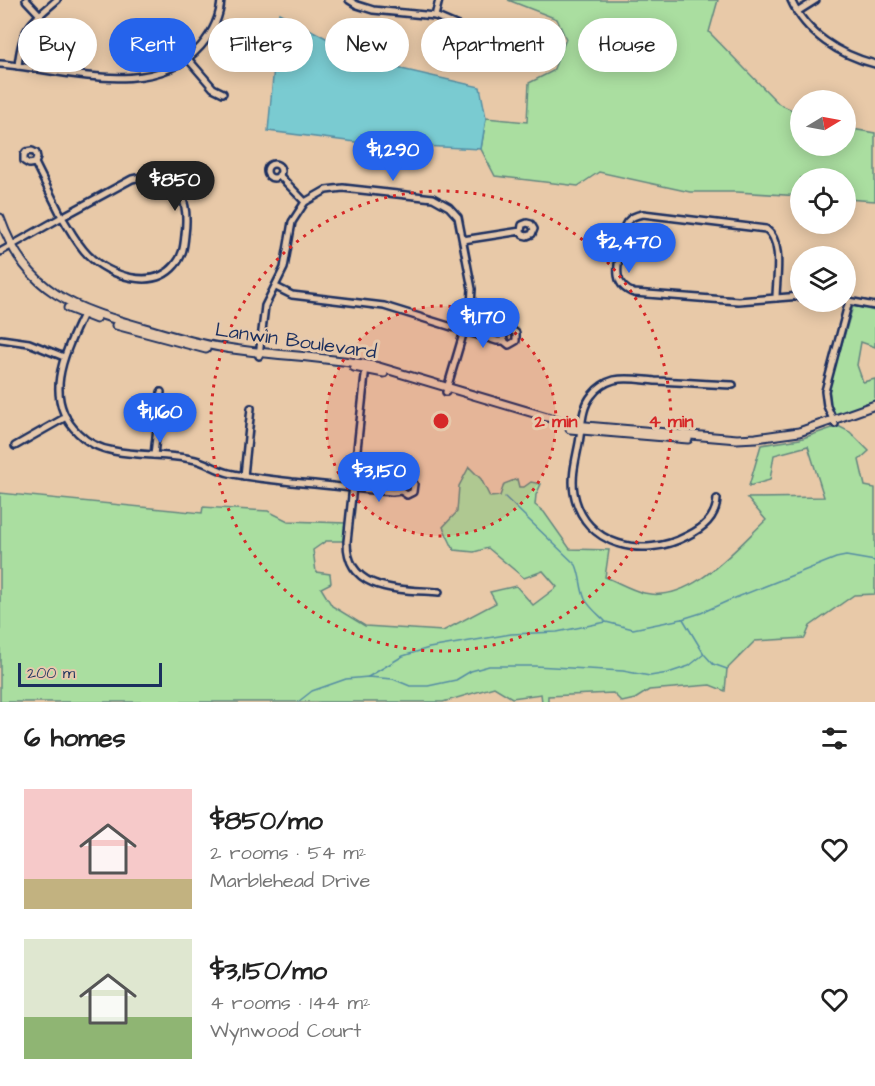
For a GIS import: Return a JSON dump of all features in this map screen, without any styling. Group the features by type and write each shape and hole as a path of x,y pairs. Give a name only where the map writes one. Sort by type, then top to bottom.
{"street":[{"path":"26,0 40,15"},
{"path":"37,18 57,0"},
{"path":"196,52 210,33 219,14 221,0"},
{"path":"349,0 373,10 440,18"},
{"path":"435,16 439,0"},
{"path":"791,0 797,12 813,32 834,47 875,64"},
{"path":"797,12 816,0"},
{"path":"0,64 18,66"},
{"path":"196,68 213,88 223,93"},
{"path":"67,72 138,77 160,72"},
{"path":"0,252 10,248 62,217 132,179 146,176 160,178 173,185 184,200 187,218 184,248 179,260 170,270 152,279 138,279 115,272 96,262 79,244 62,217 35,163"},
{"path":"279,176 305,202"},
{"path":"259,354 263,314 284,268 292,222 305,202 319,192 344,188 433,198 454,211 460,223 472,289 465,331 447,390"},
{"path":"776,298 777,245 774,236 766,229 644,214 630,219 624,228 617,275 621,285 629,292 738,301 790,297"},
{"name":"Lanwin Boulevard","path":"0,218 10,248"},
{"name":"Lanwin Boulevard","path":"0,231 27,275 38,286 62,304 83,313 199,348 366,367 581,429 736,443 759,443 802,436 875,408"},
{"path":"464,240 521,231"},
{"path":"276,287 292,295 384,306 496,341 504,340"},
{"path":"856,302 875,306"},
{"path":"834,422 827,406 825,392 845,312"},
{"path":"83,313 64,357 58,384 60,403 66,417 81,436 97,446 114,452 198,460 227,473 244,476 392,492 401,491"},
{"path":"1,339 29,343 64,357"},
{"path":"366,367 352,488 347,549 350,562 357,573 367,581 380,586 439,592"},
{"path":"717,499 716,509 711,518 699,530 678,542 649,548 629,546 613,541 590,525 576,501 573,474 585,406 591,395 603,385 617,380 733,385"},
{"path":"154,455 160,392"},
{"path":"244,476 251,408"},
{"path":"15,446 66,417"}],"green space":[{"path":"508,0 718,0 709,32 779,104 790,109 790,156 856,156 856,130 875,133 875,201 856,200 856,168 790,168 790,195 690,192 599,172 578,186 495,176 481,149 486,118 527,122 529,83 551,72 566,72 566,18 554,18"},
{"path":"856,307 875,311 875,347 861,342 857,365 863,382 875,379 875,402 835,418 830,403 829,388 851,312 856,312"},
{"path":"838,426 850,432 869,451 859,460 865,486 875,488 875,594 854,595 810,626 805,638 755,641 727,669 725,691 710,685 649,690 635,699 622,702 613,693 548,696 548,702 542,702 541,694 512,698 494,687 443,702 0,702 0,493 202,513 203,507 268,511 288,521 345,523 343,541 326,541 313,550 316,572 330,574 331,583 321,588 332,606 365,626 443,631 496,603 490,592 516,586 533,605 557,587 543,571 524,578 488,548 474,552 454,550 443,527 457,512 459,486 469,467 481,479 490,497 500,496 504,484 517,479 519,487 524,487 531,482 541,484 535,505 544,512 570,549 609,550 605,577 639,592 661,594 679,590 711,571 766,520 747,498 824,497 808,446 774,455 770,480 749,486 761,445 800,439"}],"water":[{"path":"279,13 288,18 279,18"},
{"path":"313,31 325,38 325,72 409,71 480,87 486,118 481,149 363,143 268,131 274,72 313,72"}],"waterway":[{"path":"505,497 576,565 585,599 605,621"},
{"path":"368,677 403,656 429,648 511,634 557,632 606,622 633,629 701,613 836,558 846,556 875,561"},
{"path":"683,619 704,654 713,664 727,669"},
{"path":"298,702 312,691 346,679 368,677 393,679 410,686 428,686 456,680 471,671 489,666 623,671 650,676 689,666 704,654"}]}
